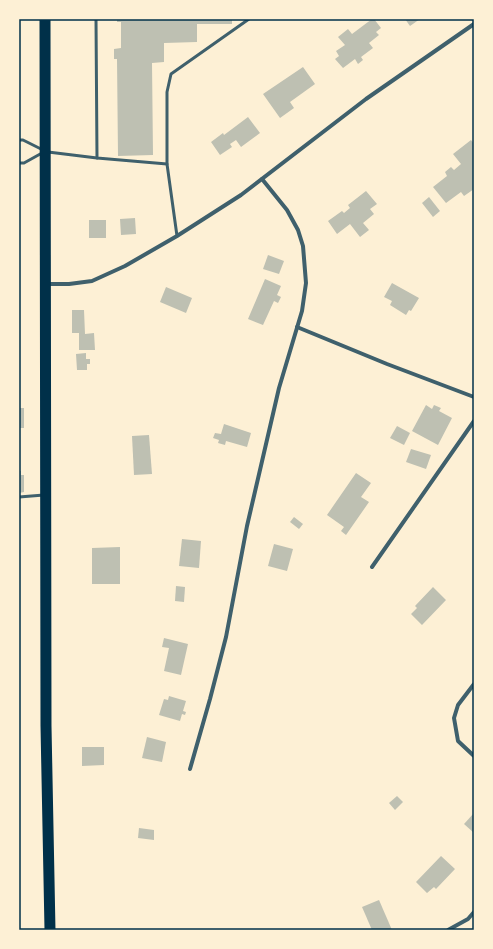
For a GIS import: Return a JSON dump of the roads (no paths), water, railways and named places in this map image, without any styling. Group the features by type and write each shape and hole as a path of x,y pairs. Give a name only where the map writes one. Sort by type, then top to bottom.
{"highway":[{"path":"45,19 46,726 50,930"}],"street":[{"path":"45,284 69,284 92,281 125,266 177,236 234,199 366,99 474,24"},
{"path":"190,769 226,637 262,457 279,388 302,311 306,283 303,246 298,230 287,210 262,179"},
{"path":"297,327 474,397"},
{"path":"372,567 474,421"},
{"path":"474,684 458,705 454,718 458,741 474,756"},
{"path":"448,930 468,919 474,912"}],"lane":[{"path":"96,19 97,158"},
{"path":"177,236 168,164 167,92 171,74 249,19"},
{"path":"19,140 23,140 45,151 97,158 168,164"},
{"path":"19,163 24,163 45,151"},
{"path":"19,496 45,495"}]}
